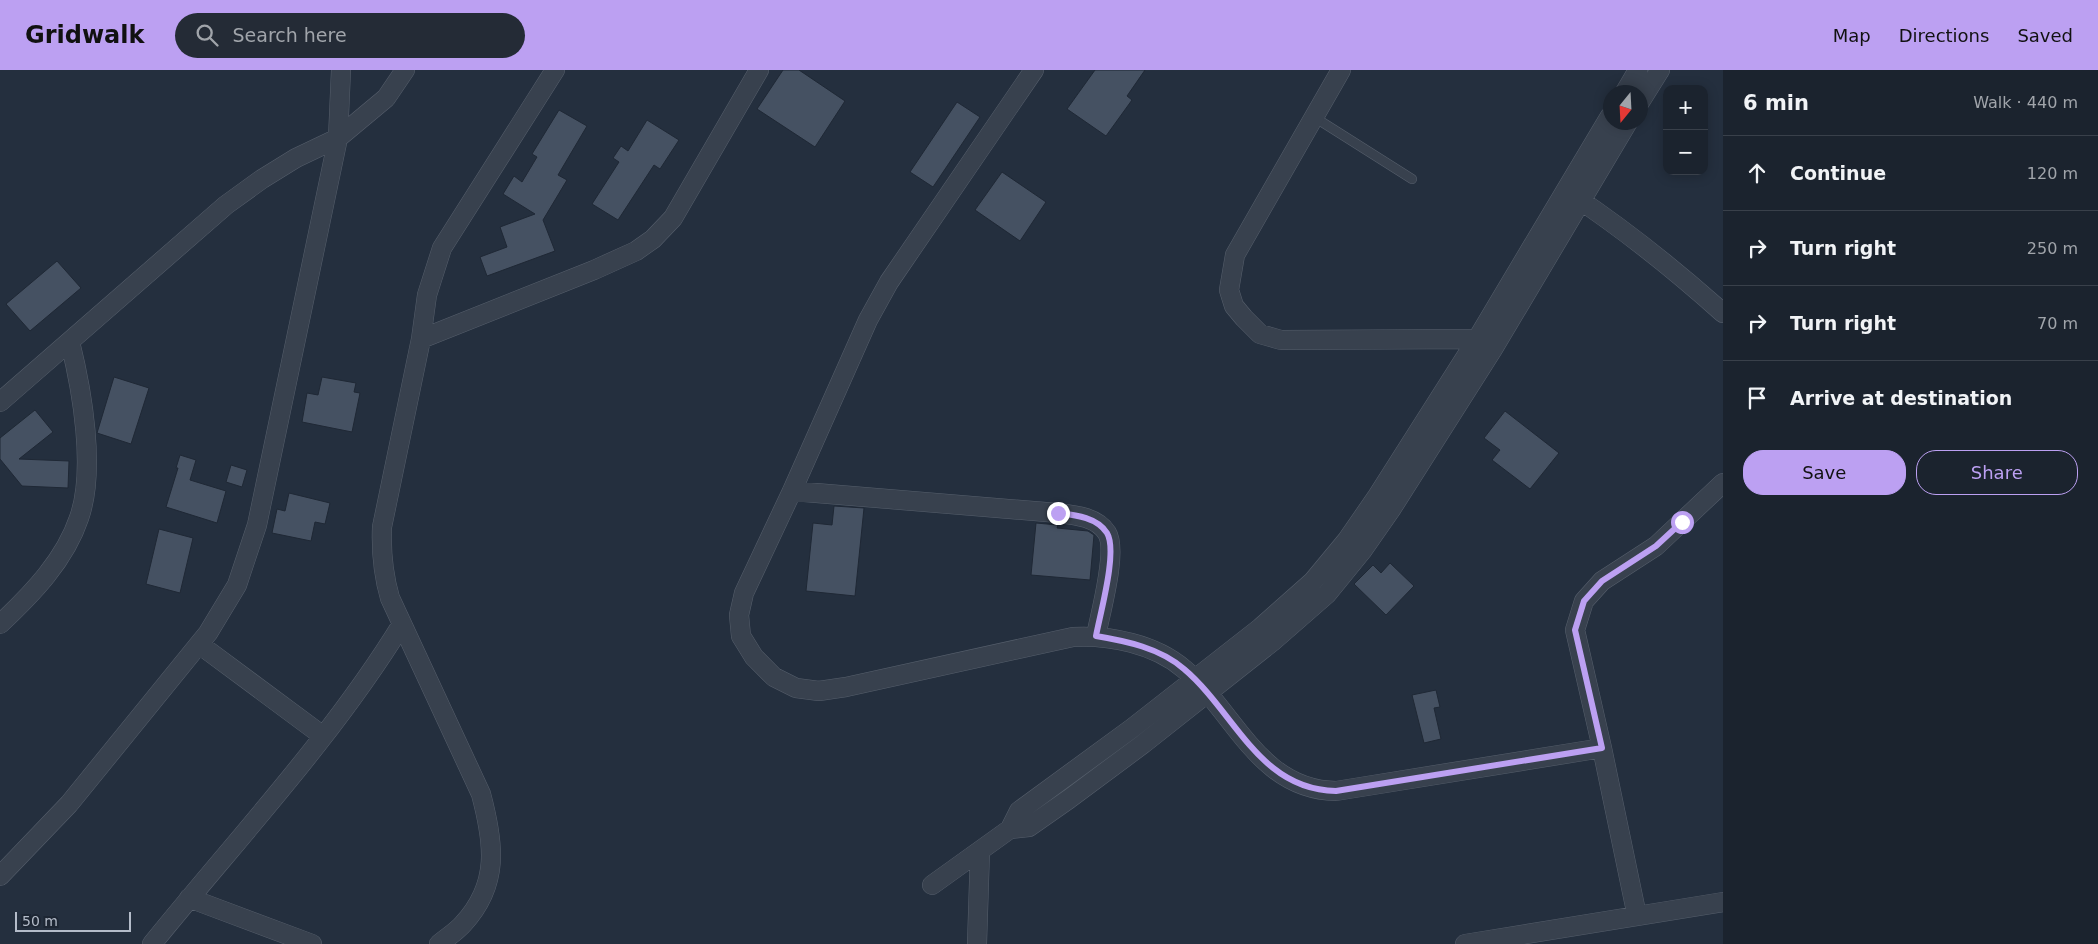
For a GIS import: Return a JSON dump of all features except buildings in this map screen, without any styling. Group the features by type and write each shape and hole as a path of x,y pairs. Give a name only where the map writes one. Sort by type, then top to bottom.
{"street":[{"path":"0,876 69,804 208,633 237,585 258,525 338,138 341,70"},
{"path":"0,402 226,205 296,158 338,138 386,98 405,70"},
{"path":"439,944 462,925 480,903 489,881 492,853 489,826 481,794 390,598 384,575 381,550 382,527 421,339 427,295 442,248 555,70"},
{"path":"421,339 594,270 636,250 653,238 673,218 759,70"},
{"path":"1034,70 889,282 868,320 792,491 744,593 739,615 741,636 754,657 774,677 796,688 819,691 846,687 1034,644 1073,637 1096,636 1121,640 1167,657 1184,668 1268,766 1292,782 1323,791 1336,791 1602,748"},
{"path":"1340,70 1235,255 1228,290 1234,306 1260,334 1281,340 1485,344"},
{"path":"1629,85 1638,70"},
{"path":"1648,89 1660,70"},
{"path":"1574,196 1604,130"},
{"path":"932,885 1010,829 1020,811 1131,729 1201,686 1313,581 1336,554 1485,344 1574,196 1622,130"},
{"path":"1574,196 1678,273 1723,312"},
{"path":"0,624 32,593 61,554 80,518 88,476 81,388 70,342"},
{"path":"1637,916 1575,630 1584,601 1602,581 1656,546 1723,483"},
{"path":"792,491 1058,513 1077,515 1097,523 1107,533 1111,544 1110,561 1096,636"},
{"path":"152,944 323,736 380,660 402,624"},
{"path":"199,644 323,736"},
{"path":"977,944 980,851"},
{"path":"189,898 312,944"},
{"path":"1465,944 1723,902"}],"lane":[{"path":"1314,117 1412,179"}],"route":[{"path":"1058,513 1077,515 1097,523 1107,533 1111,544 1110,561 1096,636 1121,640 1146,648 1167,657 1184,668 1208,692 1268,766 1292,782 1323,791 1336,791 1602,748 1575,630 1584,601 1602,581 1656,546 1682,522"}]}
